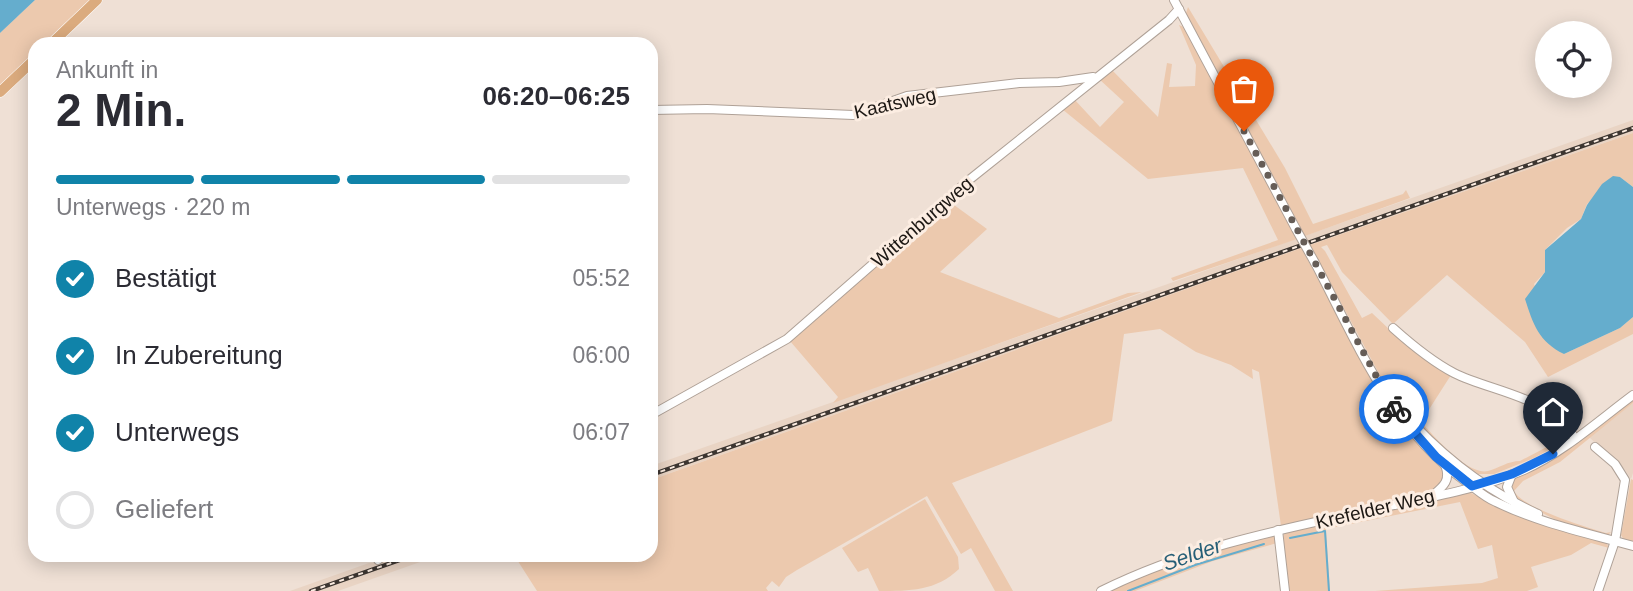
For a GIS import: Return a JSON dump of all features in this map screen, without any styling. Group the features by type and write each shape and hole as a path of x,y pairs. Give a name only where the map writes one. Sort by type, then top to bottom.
{"main road":[{"path":"58,37 97,0"},
{"path":"0,92 28,66"}],"street":[{"path":"1174,0 1395,410 1415,435 1445,465 1493,501 1518,512 1633,546"},
{"name":"Wittenburgweg","path":"658,411 787,340 969,180 1169,20 1179,9"},
{"name":"Kaatsweg","path":"658,110 707,109 853,115 907,96 1096,77"},
{"path":"1393,328 1422,353 1453,372 1540,407 1566,425 1575,439"},
{"path":"1384,390 1422,433 1483,483 1514,502 1569,528"},
{"name":"Krefelder Weg","path":"1101,591 1191,554 1278,530 1431,496 1512,474 1553,454 1633,395"},
{"path":"1595,447 1615,464 1625,480 1615,541 1598,591"},
{"path":"1431,496 1446,483 1448,475 1445,465"},
{"path":"1512,474 1507,488 1514,502"},
{"path":"1278,530 1285,591"}],"shaded area":[{"path":"35,0 93,0 53,37 28,37 28,61 0,87 0,33"},
{"path":"1188,7 1285,168 1313,224 1403,194 1406,190 1410,198 1305,236 1186,13"},
{"path":"1179,25 1188,29 1297,239 1173,281 1171,278 1278,240 1243,168 1148,179 1062,109 1074,99 1100,127 1124,102 1099,79 1111,69 1158,117 1167,63 1172,64 1169,87 1195,86 1196,65"},
{"path":"1633,120 1633,133 658,478 658,464"},
{"path":"1633,133 1633,187 1620,177 1587,204 1581,219 1567,228 1545,250 1545,272 1534,284 1564,354 1620,328 1633,317 1633,334 1548,377 1525,342 1447,275 1393,324 1342,272 1327,245 1321,247 1362,318 1372,313 1407,346 1451,375 1421,422 1461,461 1480,471 1488,471 1520,461 1560,440 1566,429 1570,435 1567,440 1534,458 1494,474 1478,474 1466,467 1415,423 1390,394 1312,249 1304,253 1386,406 1442,467 1443,483 1433,490 1281,526 1259,372 1252,369 1253,379 1231,365 1196,352 1160,329 1124,334 1112,421 952,483 1013,591 995,591 971,548 961,554 927,496 797,570 786,577 779,587 772,581 766,588 768,591 537,591 518,562 658,562 658,478"},
{"path":"950,202 987,229 940,272 1059,318 1128,293 1142,292 833,403 838,397 790,341"},
{"path":"1633,398 1633,403 1560,462 1523,481 1514,491 1541,510 1570,522 1606,533 1611,532 1607,536 1558,521 1511,497 1510,482 1513,478"},
{"path":"1633,403 1631,479 1625,470 1589,437"},
{"path":"1631,479 1633,543 1624,540 1621,535"},
{"path":"1466,493 1512,512 1606,542 1609,548 1591,543 1571,555 1531,567 1538,587 1527,591 1375,591 1482,583 1498,578 1492,545 1478,549 1460,502 1326,529 1330,591 1288,591 1283,537 1285,532"},
{"path":"925,499 958,557 959,569 932,586 912,590 879,591 868,568 858,572 842,548"},
{"path":"1272,536 1277,543 1213,561 1135,591 1109,591 1201,554"},
{"path":"420,562 338,591 290,591 369,563"}],"water":[{"path":"0,0 35,0 0,33"},
{"path":"1613,176 1620,177 1633,187 1633,317 1620,328 1564,354 1548,344 1538,331 1525,299 1545,272 1545,250 1581,219 1602,184"}],"waterway":[{"name":"Selder","path":"1290,538 1325,531 1329,591"},
{"name":"Selder","path":"1128,591 1195,565 1264,544"}],"railway":[{"path":"658,473 1633,128"},
{"path":"311,591 394,562"}],"way so far":[{"path":"1244,131 1394,409"}],"route":[{"path":"1394,409 1436,457 1472,486 1512,474 1553,454"}]}
